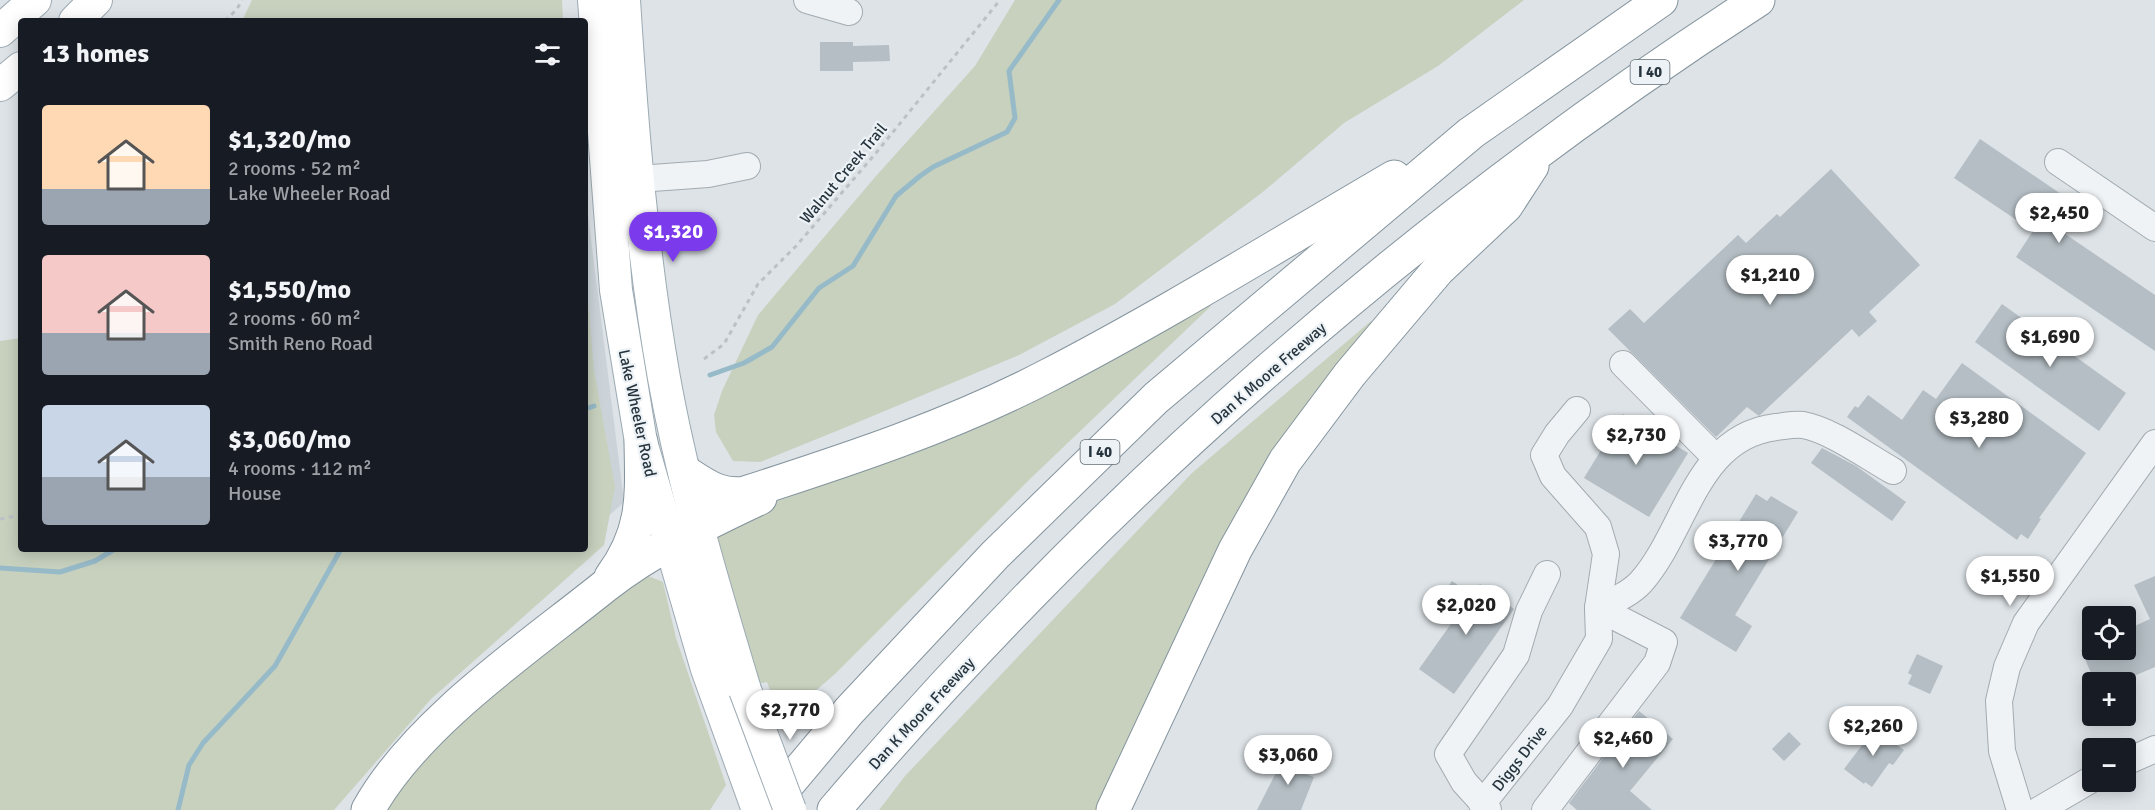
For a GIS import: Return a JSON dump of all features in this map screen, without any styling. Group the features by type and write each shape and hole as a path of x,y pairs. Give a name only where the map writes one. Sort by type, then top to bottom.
{"highway":[{"name":"I 40","path":"766,810 849,711 995,555 1156,398 1471,133 1661,0"},
{"name":"Dan K Moore Freeway","path":"834,810 903,731 992,637 1167,463 1254,384 1364,289 1544,148 1624,90 1758,0"},
{"path":"685,472 711,489 733,495 821,469 926,430 1046,377 1471,133"},
{"path":"1113,810 1235,550 1285,461 1350,374 1438,270 1506,206 1544,148"},
{"path":"605,586 630,549 640,520 641,442"},
{"path":"368,810 377,794 415,747 452,709 605,586 683,537 821,469"}],"main road":[{"path":"0,31 35,0"},
{"path":"78,18 96,0"},
{"name":"Lake Wheeler Road","path":"594,0 616,290 641,442 683,537 731,695 758,810"},
{"name":"Lake Wheeler Road","path":"624,0 638,179 664,379 685,472 683,537"},
{"path":"0,84 18,70"},
{"name":"Lake Wheeler Road","path":"731,695 790,810"}],"street":[{"path":"807,0 849,12"},
{"path":"2058,162 2155,228"},
{"path":"638,179 708,174 747,166"},
{"path":"1623,364 1716,458"},
{"name":"Diggs Drive","path":"1482,807 1560,706 1599,639 1598,608 1606,554 1598,528 1553,476 1544,455 1557,434 1578,410"},
{"path":"1598,608 1630,592 1653,567 1716,458 1742,436 1758,429 1804,426 1828,435 1893,471"},
{"path":"2020,810 2002,751 1999,701 2007,667 2026,623 2155,443"},
{"path":"1482,807 1448,754 1516,654 1529,611 1547,574"},
{"path":"1545,810 1657,663 1664,642 1598,608"},
{"path":"2136,758 2155,749"},
{"path":"2039,810 2082,785"}],"path":[{"path":"228,18 242,0"},
{"name":"Walnut Creek Trail","path":"704,359 724,344 758,284 797,245 876,153 1000,0"},
{"path":"0,519 18,516"}],"shaded area":[{"path":"588,215 624,502 588,534"}],"green space":[{"path":"252,0 562,0 563,18 243,18"},
{"path":"1015,0 1524,0 1438,66 1344,123 1264,191 1115,304 1019,355 839,430 760,462 733,461 716,432 714,415 722,391 758,315 876,176 975,66"},
{"path":"588,301 594,370 615,487 604,545 431,699 334,810 0,810 0,341 18,338 18,552 588,552"},
{"path":"1208,302 1211,306 1030,479 836,673 781,721 767,682 756,684 714,540 715,531 756,509 892,460"},
{"path":"1371,321 1376,326 1102,810 879,810 905,776 1192,473"},
{"path":"641,573 663,582 676,638 726,785 710,810 387,810 398,788 460,717"}],"building":[{"path":"820,42 853,42 853,46 889,45 890,61 853,62 853,71 820,71"},
{"path":"1980,139 2061,194 2043,219 2155,295 2155,351 2016,257 2033,231 1954,178"},
{"path":"1831,169 1920,265 1869,312 1877,321 1859,337 1852,329 1759,416 1747,407 1716,437 1608,329 1630,309 1644,323 1738,235 1746,243 1777,214 1780,217"},
{"path":"2002,304 2126,393 2099,431 1975,342"},
{"path":"1962,363 2086,453 2039,518 2041,519 2028,539 2021,534 2017,540 1847,417 1855,406 1858,408 1868,395 1902,420 1923,390 1936,399"},
{"path":"1623,414 1688,453 1649,517 1584,478"},
{"path":"1822,448 1856,466 1906,502 1892,521 1811,463"},
{"path":"1756,494 1767,501 1771,496 1798,512 1735,615 1752,626 1736,652 1680,618"},
{"path":"2155,576 2155,667 2136,675 2136,672 2091,672 2085,660 2136,660 2136,625 2150,619 2134,585"},
{"path":"1452,581 1472,595 1480,584 1514,609 1454,694 1419,669 1463,607 1443,594"},
{"path":"1917,654 1943,666 1930,694 1908,684 1912,675 1908,673"},
{"path":"1639,711 1673,739 1630,791 1652,810 1577,810 1569,803"},
{"path":"1871,726 1904,750 1893,765 1889,763 1872,787 1865,782 1864,784 1844,769 1863,744 1860,741"},
{"path":"1789,732 1801,744 1784,761 1772,749"},
{"path":"1289,747 1303,753 1296,771 1314,777 1301,810 1257,810"}],"waterway":[{"path":"710,375 744,363 772,347 819,288 853,266 896,196 920,176 933,167 1007,132 1015,118 1009,71 1059,0"},
{"path":"588,408 594,406"},
{"path":"0,568 60,572 95,561 110,552"},
{"path":"178,810 189,765 203,743 275,666 339,552"}]}
